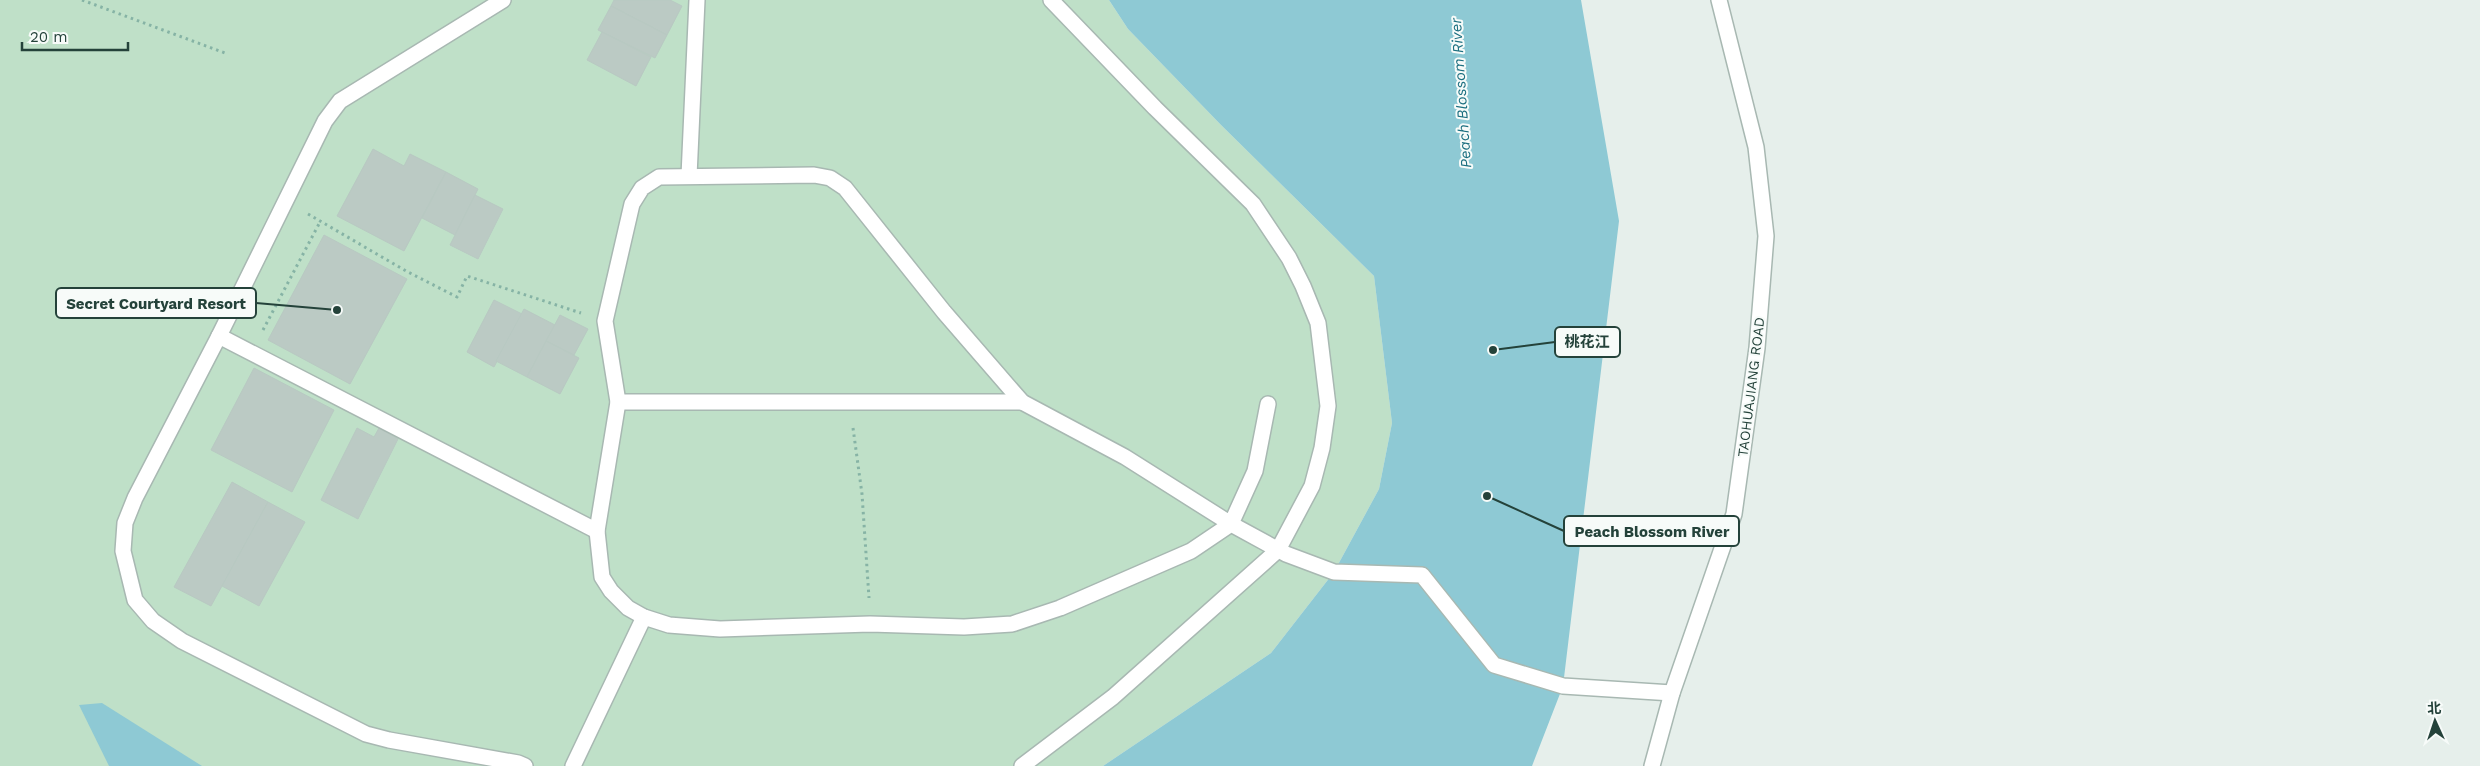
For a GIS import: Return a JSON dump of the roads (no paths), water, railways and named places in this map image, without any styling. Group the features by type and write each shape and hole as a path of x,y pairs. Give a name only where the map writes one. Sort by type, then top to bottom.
{"street":[{"path":"503,0 340,101 325,121 219,336 135,498 125,523 123,551 135,600 153,621 182,641 349,727 389,740 518,762 525,766"},
{"path":"689,176 698,0"},
{"path":"1022,766 1113,697 1278,550 1312,486 1322,448 1328,406 1318,323 1303,286 1288,258 1253,204 1155,108 1051,0"},
{"name":"TAOHUAJIANG ROAD","path":"1652,766 1672,693 1734,514 1757,348 1766,236 1756,147 1719,0"},
{"path":"1268,404 1255,471 1232,524 1191,551 1060,608 1012,624 964,628 870,624 720,629 669,625 644,617 616,598 602,576 597,531 618,402 605,321 632,204 636,196 649,182 659,177 814,175 830,178 845,188 944,312 1022,402 1125,457 1232,524 1278,550 1334,572 1422,575 1494,665 1563,686 1672,693"},
{"path":"219,336 597,531"},
{"path":"618,402 1022,402"},
{"path":"573,766 644,617"}],"water":[{"path":"1109,0 1581,0 1619,221 1563,686 1532,766 1103,766 1271,653 1334,572 1379,489 1392,423 1374,276 1221,125 1128,29"},
{"path":"102,703 202,766 109,766 79,705"}],"place":[{"name":"Secret Courtyard Resort","path":"337,310"},
{"name":"桃花江","path":"1493,350"},
{"name":"Peach Blossom River","path":"1487,496"}]}
